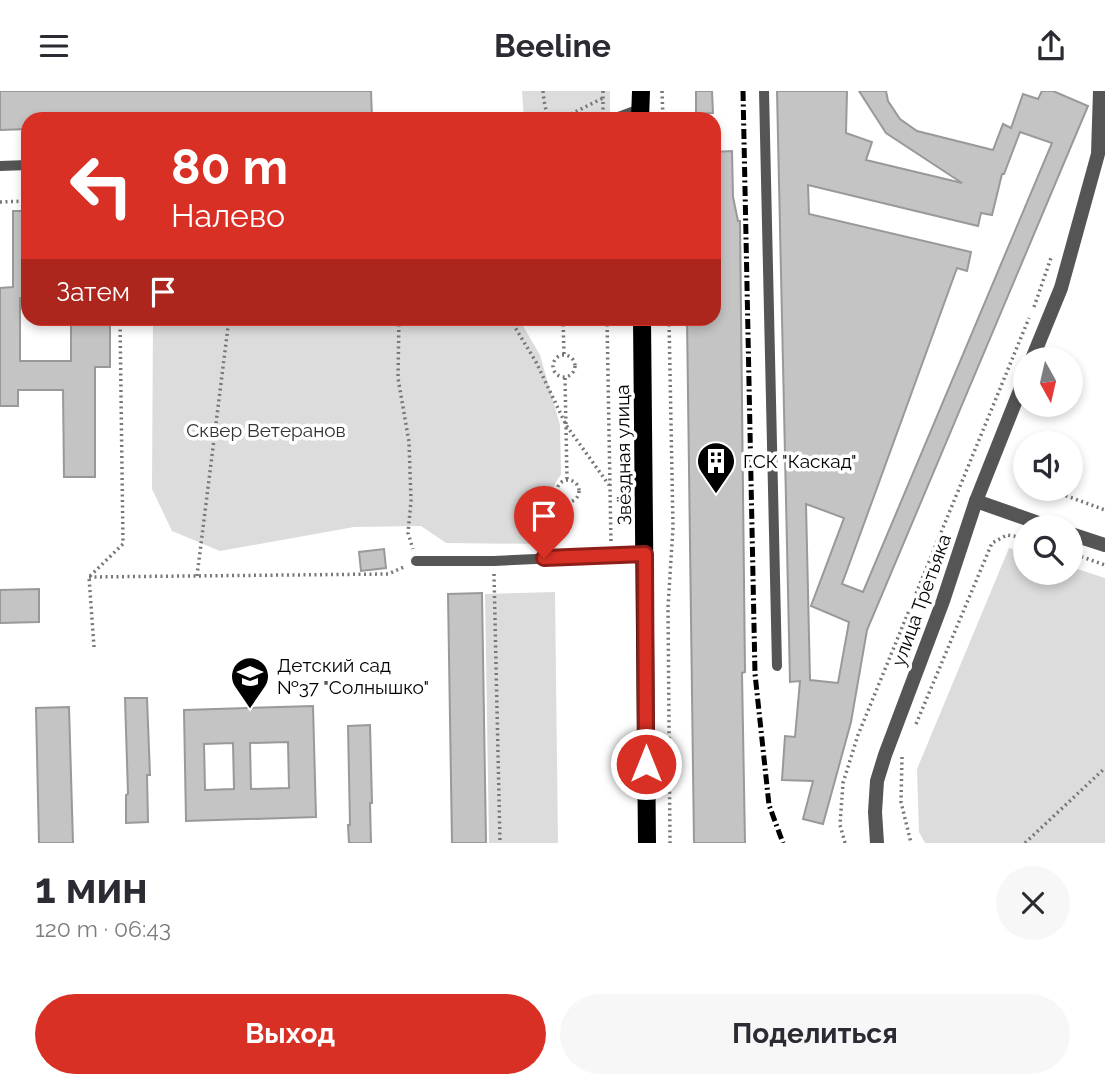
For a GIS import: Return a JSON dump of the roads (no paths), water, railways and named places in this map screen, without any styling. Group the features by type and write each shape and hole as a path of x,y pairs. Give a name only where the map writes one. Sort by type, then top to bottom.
{"main road":[{"name":"Звёздная улица","path":"642,326 647,843"}],"street":[{"path":"1037,347 1061,288 1098,154 1100,91"},
{"name":"улица Третьяка","path":"877,843 877,781 885,755 943,601 976,501 1013,408"},
{"path":"976,501 1016,515"},
{"path":"1083,538 1105,545"}],"lane":[{"path":"764,91 777,666"},
{"path":"0,166 21,165"},
{"path":"416,561 494,561 645,554"}],"railway":[{"path":"743,91 755,674 769,805 783,843"}],"place":[{"name":"ГСК \"Каскад\"","path":"716,495"},
{"name":"Детский сад №37 \"Солнышко\"","path":"250,710"}],"park label":[{"name":"Сквер Ветеранов","path":"266,430"}]}
